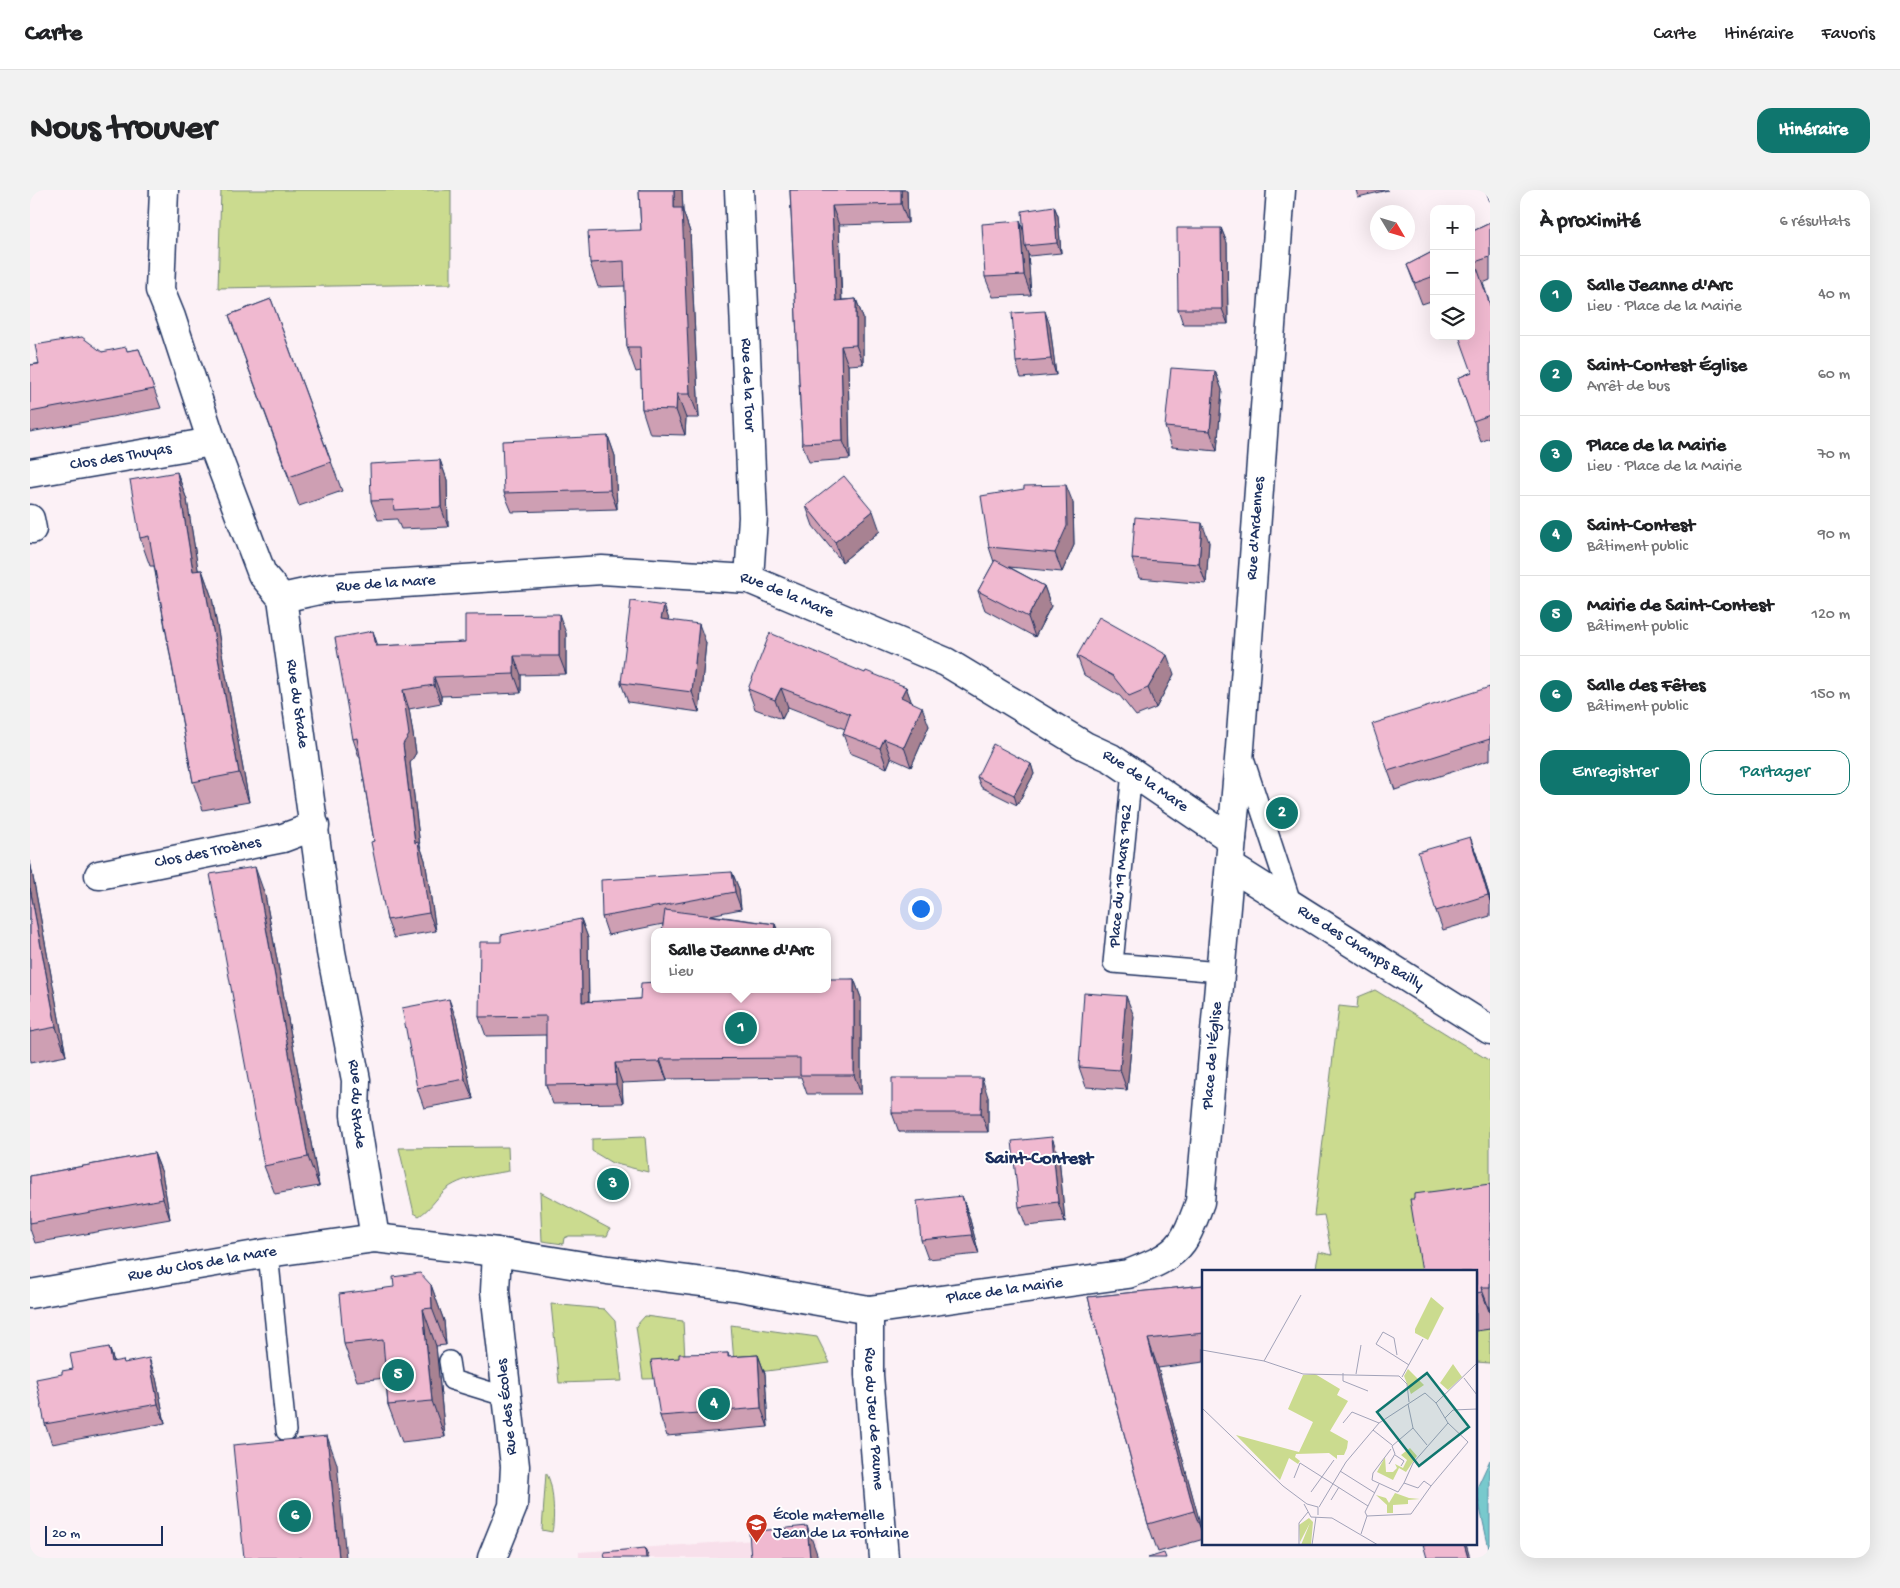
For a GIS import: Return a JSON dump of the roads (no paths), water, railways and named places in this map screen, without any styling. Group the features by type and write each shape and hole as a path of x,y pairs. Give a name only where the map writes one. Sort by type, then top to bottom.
{"street":[{"path":"164,190 160,290 171,317 212,442 262,574 282,598"},
{"name":"Rue de la Tour","path":"739,190 753,517 749,579"},
{"name":"Rue d'Ardennes","path":"1231,853 1281,190"},
{"name":"Clos des Thuyas","path":"30,473 212,442"},
{"name":"Rue de la Mare","path":"282,598 328,588 602,570 749,579 946,662 1033,716 1085,746 1111,758 1132,772 1231,853"},
{"name":"Rue du Stade","path":"282,598 331,952 356,1080 355,1115 375,1238"},
{"name":"Clos des Troènes","path":"99,874 283,838 315,826"},
{"name":"Rue des Champs Bailly","path":"1231,853 1292,905 1362,952 1490,1030"},
{"name":"Place de l'Église","path":"1182,1242 1200,1202 1231,853"},
{"name":"Place de la Mairie","path":"375,1238 497,1252 608,1270 734,1286 869,1310 1128,1274 1150,1265 1182,1242"},
{"name":"Rue du Clos de la Mare","path":"30,1294 375,1238"},
{"name":"Rue des Écoles","path":"492,1558 513,1506 515,1466 495,1290 497,1252"},
{"name":"Rue du Jeu de Paume","path":"869,1310 869,1375 884,1558"}],"lane":[{"path":"1240,748 1292,905"},
{"name":"Place du 19 Mars 1962","path":"1132,772 1114,962 1220,972"},
{"path":"268,1254 286,1431"},
{"path":"449,1361 452,1380 507,1397"}],"water":[{"path":"1490,1460 1490,1553 1478,1499 1478,1486"}],"place":[{"name":"Saint-Contest Église","path":"1282,813"},
{"name":"Salle Jeanne d'Arc","path":"741,1028"},
{"name":"Place de la Mairie","path":"613,1184"},
{"name":"Mairie de Saint-Contest","path":"398,1375"},
{"name":"Saint-Contest","path":"714,1404"},
{"name":"Salle des Fêtes","path":"295,1516"},
{"name":"École maternelle Jean de La Fontaine","path":"757,1544"}],"district":[{"name":"Saint-Contest","path":"1039,1159"}]}
